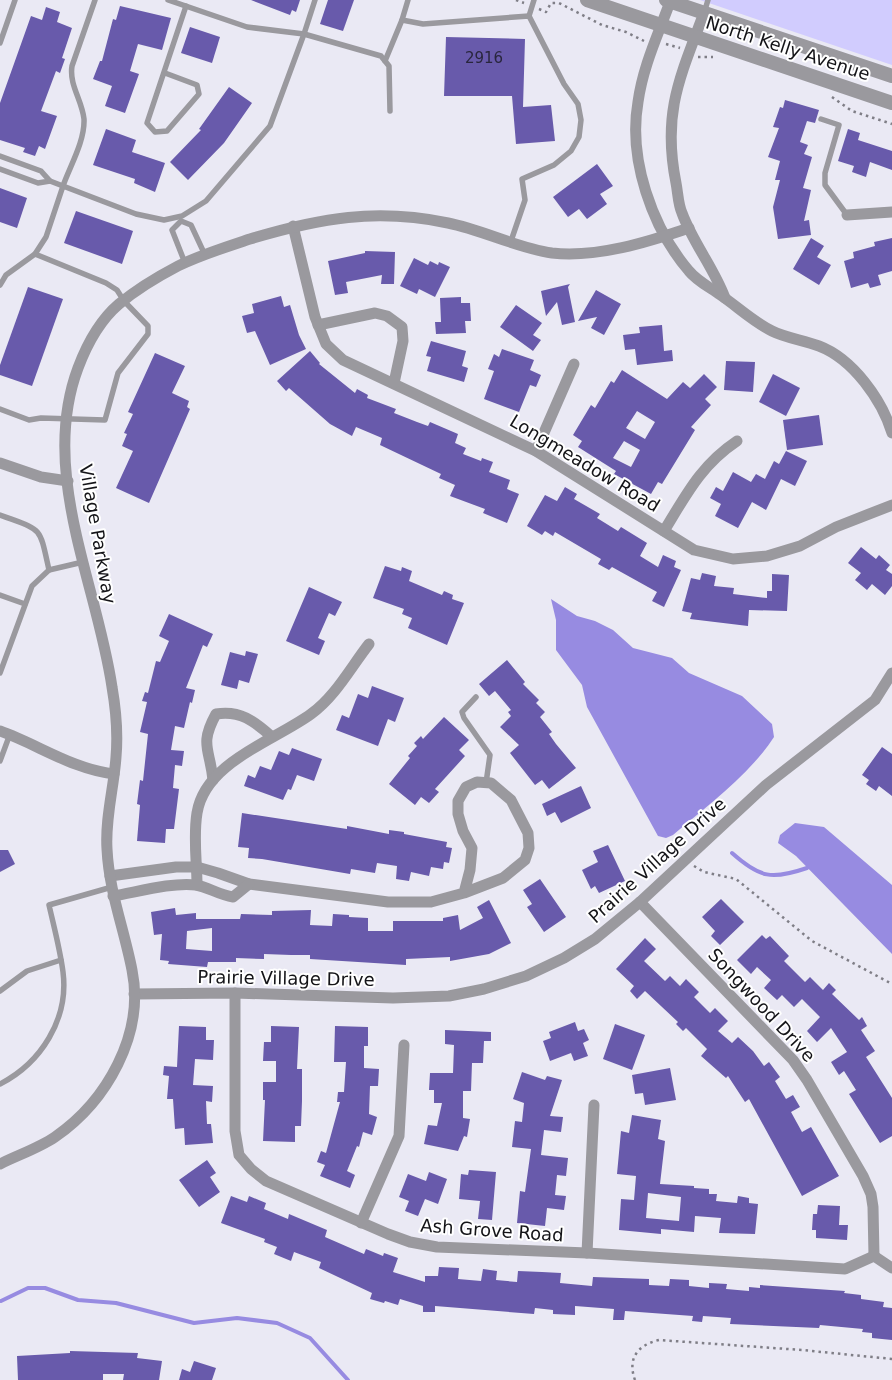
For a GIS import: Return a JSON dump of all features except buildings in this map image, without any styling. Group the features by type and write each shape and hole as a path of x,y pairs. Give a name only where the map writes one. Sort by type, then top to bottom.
{"street":[{"name":"North Kelly Avenue","path":"587,0 892,103"},
{"name":"North Kelly Avenue","path":"669,1 706,6 892,76"},
{"path":"669,1 662,25 653,44 638,103 636,129 643,189 664,237 690,273 753,320 773,332 821,346 848,365 886,414 892,433"},
{"path":"706,6 688,52 670,115 670,155 681,212 720,283 725,298"},
{"path":"847,215 892,212"},
{"name":"Village Parkway","path":"0,1164 54,1138 90,1108 110,1079 125,1050 132,1020 133,973 112,887 106,846 117,755 116,714 112,682 83,562 68,481 65,419 74,377 88,342 116,306 144,286 186,263 293,226 327,219 367,214 449,223 553,253 594,252 664,237 689,228"},
{"name":"Longmeadow Road","path":"293,226 318,325 326,344 343,360 364,372 394,383 536,451 694,550 733,559 767,556 800,546 836,527 892,505"},
{"path":"318,325 375,313 388,316 402,327 403,341 394,383"},
{"path":"536,451 574,364"},
{"path":"664,531 697,476 719,452 737,441"},
{"path":"0,463 41,476 68,481"},
{"path":"197,886 196,814 201,797 213,780 230,765 271,736 310,715 327,701 369,644"},
{"name":"Prairie Village Drive","path":"134,994 235,993 392,998 449,996 526,976 564,958 595,939 640,902 766,785 875,700 892,673"},
{"path":"213,780 211,762 204,747 208,728 216,714 227,712 243,715 271,736"},
{"path":"5,732 73,765 95,772 114,774"},
{"path":"112,887 167,869 197,867 249,884 388,902 431,902 464,893 503,878 525,860 529,848 528,832 511,800 501,790 486,783 477,782 466,787 458,801 460,823 472,848 470,870 464,893"},
{"path":"167,869 169,887"},
{"path":"112,887 197,886 219,895 233,897 249,884"},
{"name":"Songwood Drive","path":"640,902 793,1060 807,1080 863,1176 870,1194 873,1207 874,1256"},
{"name":"Ash Grove Road","path":"235,993 235,1131 239,1155 251,1169 266,1181 362,1223 410,1242 437,1247 587,1253 844,1270 874,1256"},
{"path":"362,1223 399,1136 404,1045"},
{"path":"587,1253 594,1106"},
{"path":"874,1256 892,1268"}],"lane":[{"path":"0,43 15,0"},
{"path":"0,285 6,275 35,254 46,237 81,139 84,118 71,77 72,66 95,0"},
{"path":"168,0 247,27 304,34 381,56 389,66 390,111"},
{"path":"186,263 172,230 180,219 206,201 270,126 315,0"},
{"path":"385,61 408,0"},
{"path":"511,241 525,200 522,179 554,165 571,151 579,137 581,120 578,104 564,84 529,16 533,3"},
{"path":"165,73 197,85 199,94 167,131 155,132 147,123 186,6"},
{"path":"402,20 423,24 529,16"},
{"path":"820,119 839,125 825,172 826,185 847,215"},
{"path":"0,156 41,171 50,181 136,214 164,220 180,219 191,224 205,255"},
{"path":"0,169 38,183 50,181"},
{"path":"0,410 29,420 41,418 105,420 118,373 148,334 148,326 124,301 117,290 106,283 35,254"},
{"path":"0,515 38,530 42,536 49,570"},
{"path":"0,673 32,586 49,570 83,562"},
{"path":"0,595 25,604"},
{"path":"476,697 462,712 464,718 490,755 486,783"},
{"path":"0,761 5,732"},
{"path":"0,1084 34,1060 51,1037 62,1005 63,973 49,904 112,887"},
{"path":"0,991 27,971 61,960"}],"path":[{"path":"516,0 533,3 546,12 551,3 559,3 602,25 653,44 670,44 700,58 719,56"},
{"path":"829,94 852,111 892,124"},
{"path":"687,859 704,872 736,879 812,942 892,984"},
{"path":"635,1380 632,1362 635,1354 647,1343 660,1340 802,1350 892,1359"}],"shaded area":[{"path":"700,0 892,0 892,65"},
{"path":"551,599 577,616 595,621 613,630 633,648 672,658 689,673 742,696 772,724 774,737 753,764 673,835 666,838 658,836 587,707 582,685 556,650 556,620"},
{"path":"795,823 824,827 892,885 892,954 796,856 778,843 780,835"}],"waterway":[{"path":"732,853 751,868 767,874 784,874 807,868"},
{"path":"1,1301 28,1288 45,1288 78,1300 116,1303 194,1323 237,1318 277,1323 310,1338 348,1380"}]}
